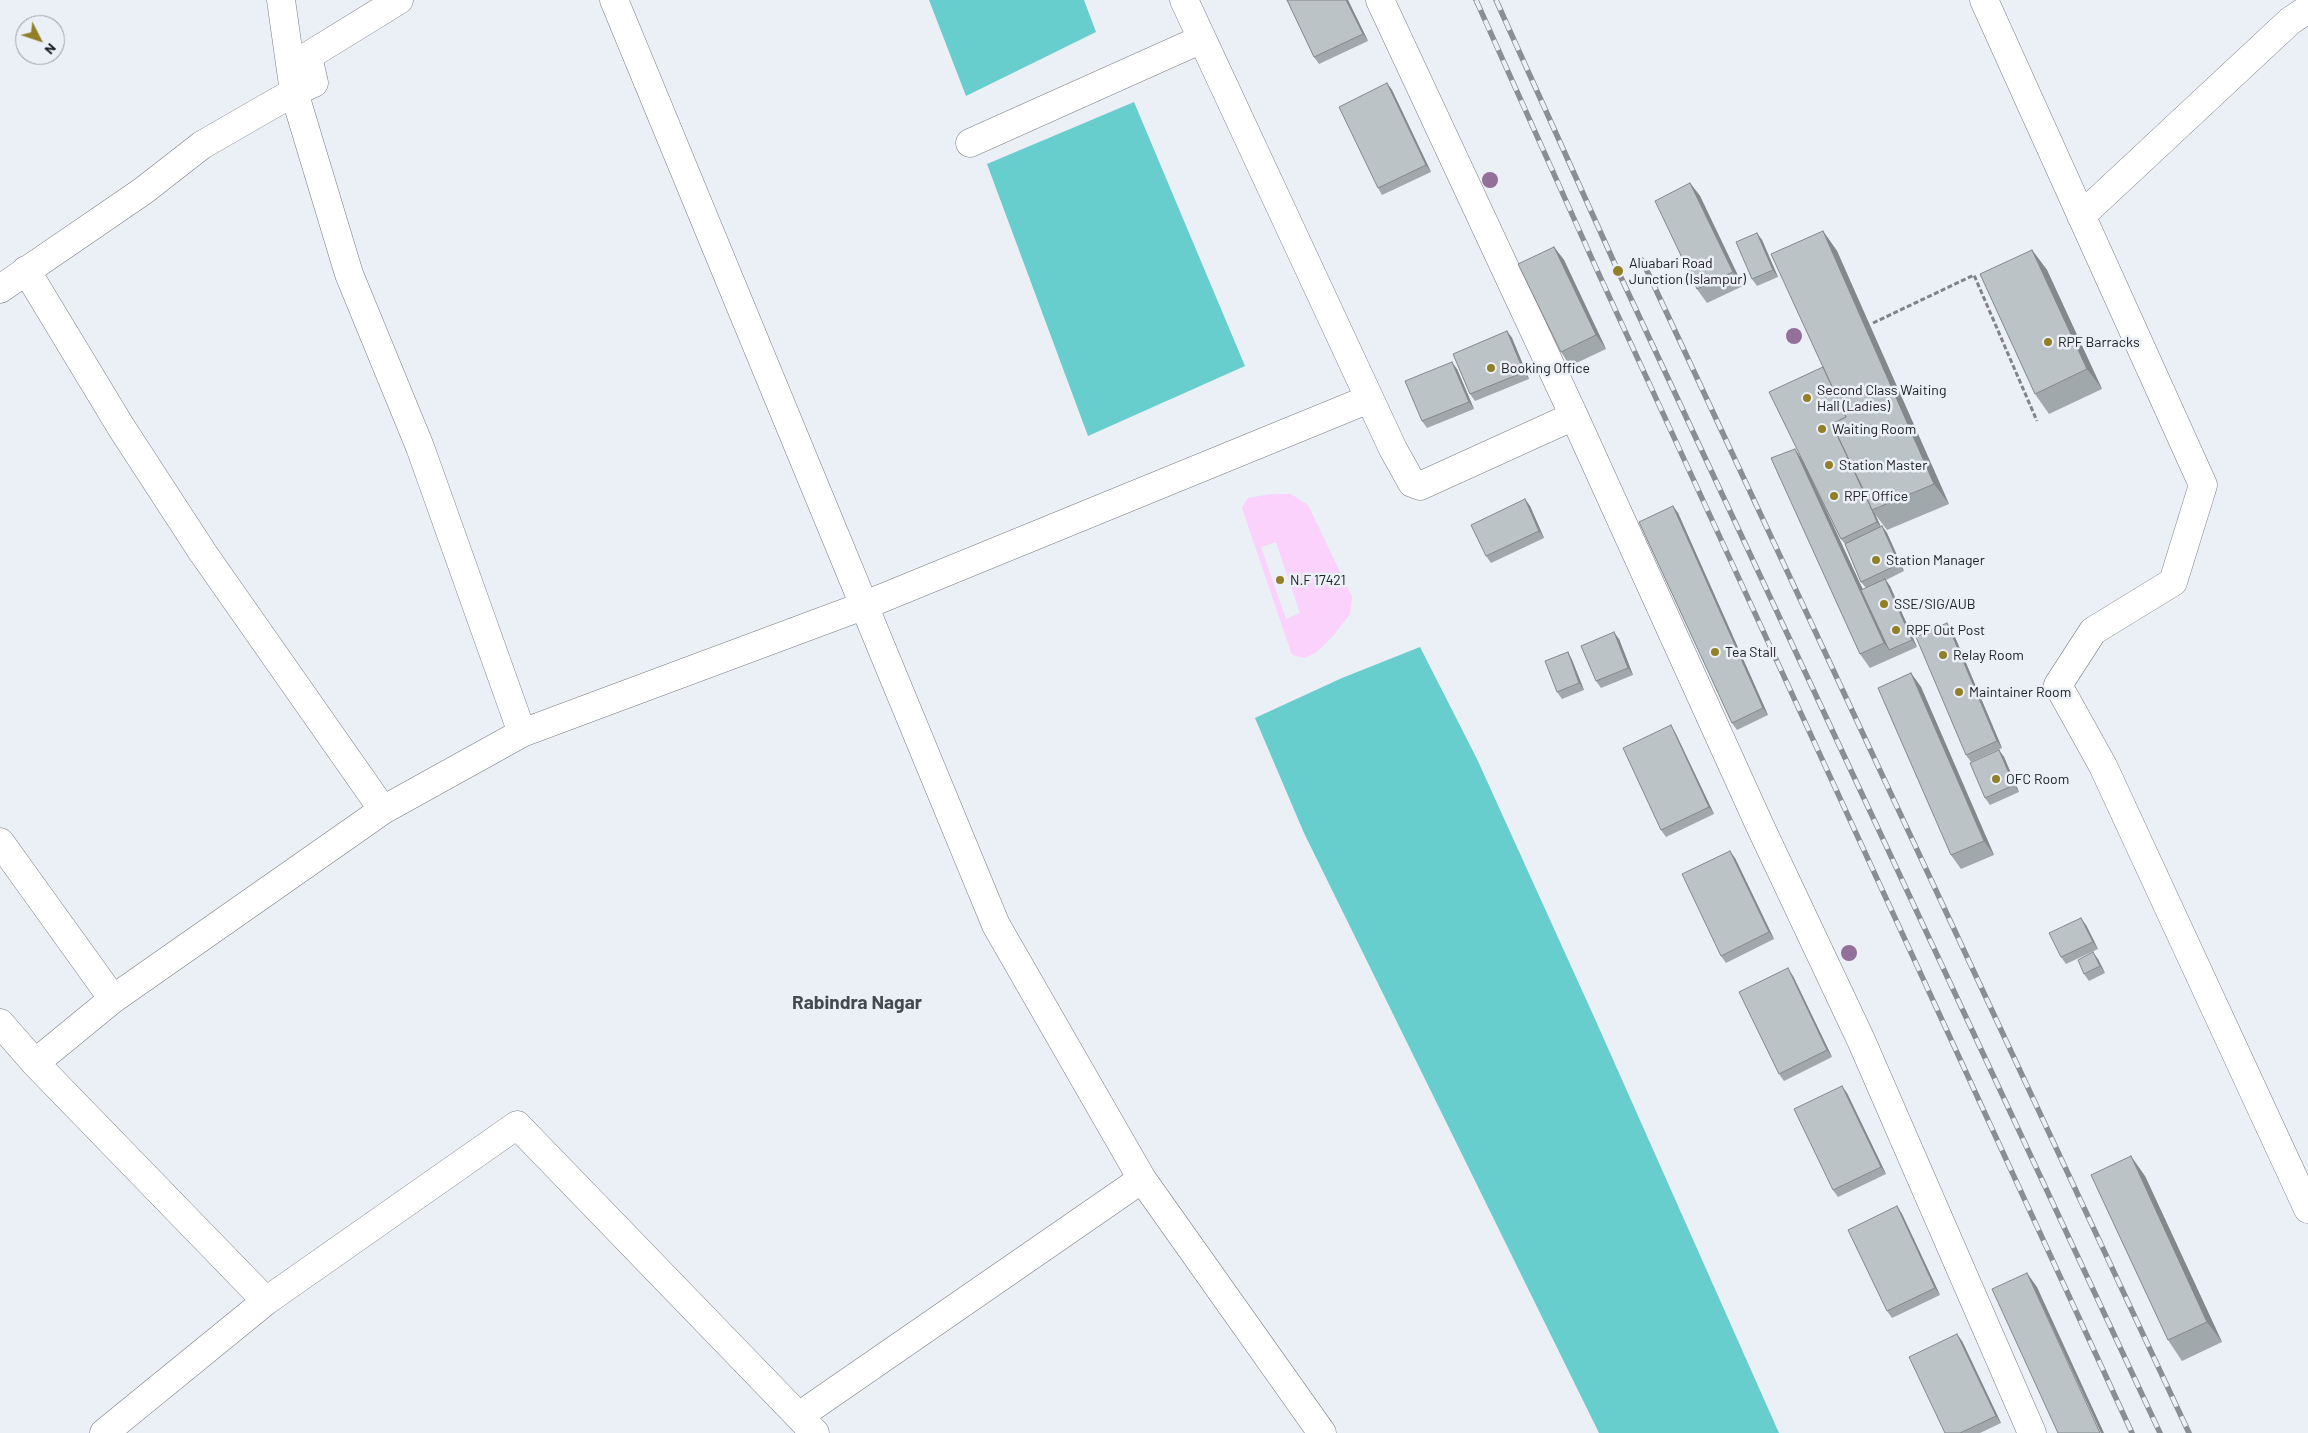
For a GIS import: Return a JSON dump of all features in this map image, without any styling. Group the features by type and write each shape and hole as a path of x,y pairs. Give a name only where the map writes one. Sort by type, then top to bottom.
{"street":[{"path":"281,0 294,92 349,274 420,447 522,734"},
{"path":"0,289 142,191 202,145 294,92 314,84 308,56 399,0"},
{"path":"614,0 996,925 1142,1179 1322,1433"},
{"path":"1184,0 1369,398 1412,483 1420,486 1574,416"},
{"path":"1380,0 1574,416 1756,817 1861,1040 2032,1433"},
{"path":"1984,0 2203,485 2173,582 2093,631 2058,685 2103,766 2308,1210"},
{"path":"2082,216 2290,21 2308,9"},
{"path":"970,143 1202,39"},
{"path":"26,270 120,427 203,553 383,810"},
{"path":"35,1063 113,999 383,810 522,734 863,606 1369,398"},
{"path":"0,842 113,999"},
{"path":"0,1023 35,1063 266,1301"},
{"path":"104,1433 266,1301 517,1125 807,1424 1142,1179"}],"path":[{"path":"1873,323 1974,275 2037,420"}],"shaded area":[{"path":"1271,494 1291,494 1308,505 1352,597 1350,614 1333,636 1317,652 1305,658 1292,655 1242,508 1248,498","holes":["1276,542 1300,613 1286,619 1261,547"]}],"water":[{"path":"929,0 1084,0 1096,32 966,96"},
{"path":"1134,102 1245,366 1088,436 987,164"},
{"path":"1420,647 1477,759 1779,1433 1599,1433 1304,833 1255,718 1342,678"}],"building":[{"path":"1287,0 1346,0 1363,34 1314,57"},
{"path":"1387,83 1426,165 1378,188 1339,107"},
{"path":"1690,183 1733,272 1697,289 1655,201"},
{"path":"1823,231 1934,484 1872,510 1832,424 1846,417 1771,254"},
{"path":"1757,233 1773,270 1752,279 1736,242"},
{"path":"1554,247 1596,335 1561,352 1518,264"},
{"name":"RPF Barracks","path":"2032,250 2087,369 2035,394 1980,274"},
{"path":"1507,331 1524,372 1470,394 1453,354"},
{"path":"1452,362 1469,402 1422,421 1405,381"},
{"path":"1823,367 1846,417 1832,424 1877,522 1841,539 1769,392"},
{"path":"1795,449 1884,643 1860,654 1771,458"},
{"path":"1525,499 1539,531 1486,556 1471,525"},
{"path":"1673,506 1763,708 1732,723 1639,522"},
{"path":"1882,526 1899,564 1861,582 1845,544"},
{"path":"1885,579 1912,640 1889,650 1861,590"},
{"path":"1947,623 1997,741 1966,755 1916,637"},
{"path":"1614,632 1628,668 1596,681 1581,646"},
{"path":"1568,652 1579,683 1557,692 1545,661"},
{"path":"1911,673 1984,841 1951,855 1878,688"},
{"path":"1671,725 1709,807 1661,830 1623,748"},
{"name":"OFC Room","path":"1999,750 2014,785 1985,798 1970,763"},
{"path":"1730,851 1769,932 1721,956 1682,874"},
{"path":"2081,918 2093,942 2061,957 2049,933"},
{"path":"2093,952 2100,966 2084,974 2078,960"},
{"path":"1788,968 1827,1050 1779,1074 1739,992"},
{"path":"1842,1086 1881,1167 1833,1190 1794,1109"},
{"path":"2131,1156 2207,1322 2168,1340 2091,1175"},
{"path":"1897,1206 1935,1288 1887,1311 1848,1230"},
{"path":"2027,1273 2100,1433 2058,1433 1992,1289"},
{"path":"1957,1334 1996,1416 1960,1433 1945,1433 1909,1357"}],"railway":[{"path":"1476,0 1597,270 2132,1433"},
{"path":"1496,0 1618,271 2160,1433"},
{"path":"1642,260 2189,1433"}],"place":[{"name":"Aluabari Road Junction (Islampur)","path":"1618,271"},
{"name":"RPF Barracks","path":"2048,342"},
{"name":"Booking Office","path":"1491,368"},
{"name":"Second Class Waiting Hall (Ladies)","path":"1807,398"},
{"name":"Waiting Room","path":"1822,429"},
{"name":"Station Master","path":"1829,465"},
{"name":"RPF Office","path":"1834,496"},
{"name":"Station Manager","path":"1876,560"},
{"name":"N.F 17421","path":"1280,580"},
{"name":"SSE/SIG/AUB","path":"1884,604"},
{"name":"RPF Out Post","path":"1896,630"},
{"name":"Tea Stall","path":"1715,652"},
{"name":"Relay Room","path":"1943,655"},
{"name":"Maintainer Room","path":"1959,692"},
{"name":"OFC Room","path":"1996,779"}],"district":[{"name":"Rabindra Nagar","path":"857,1003"}]}
